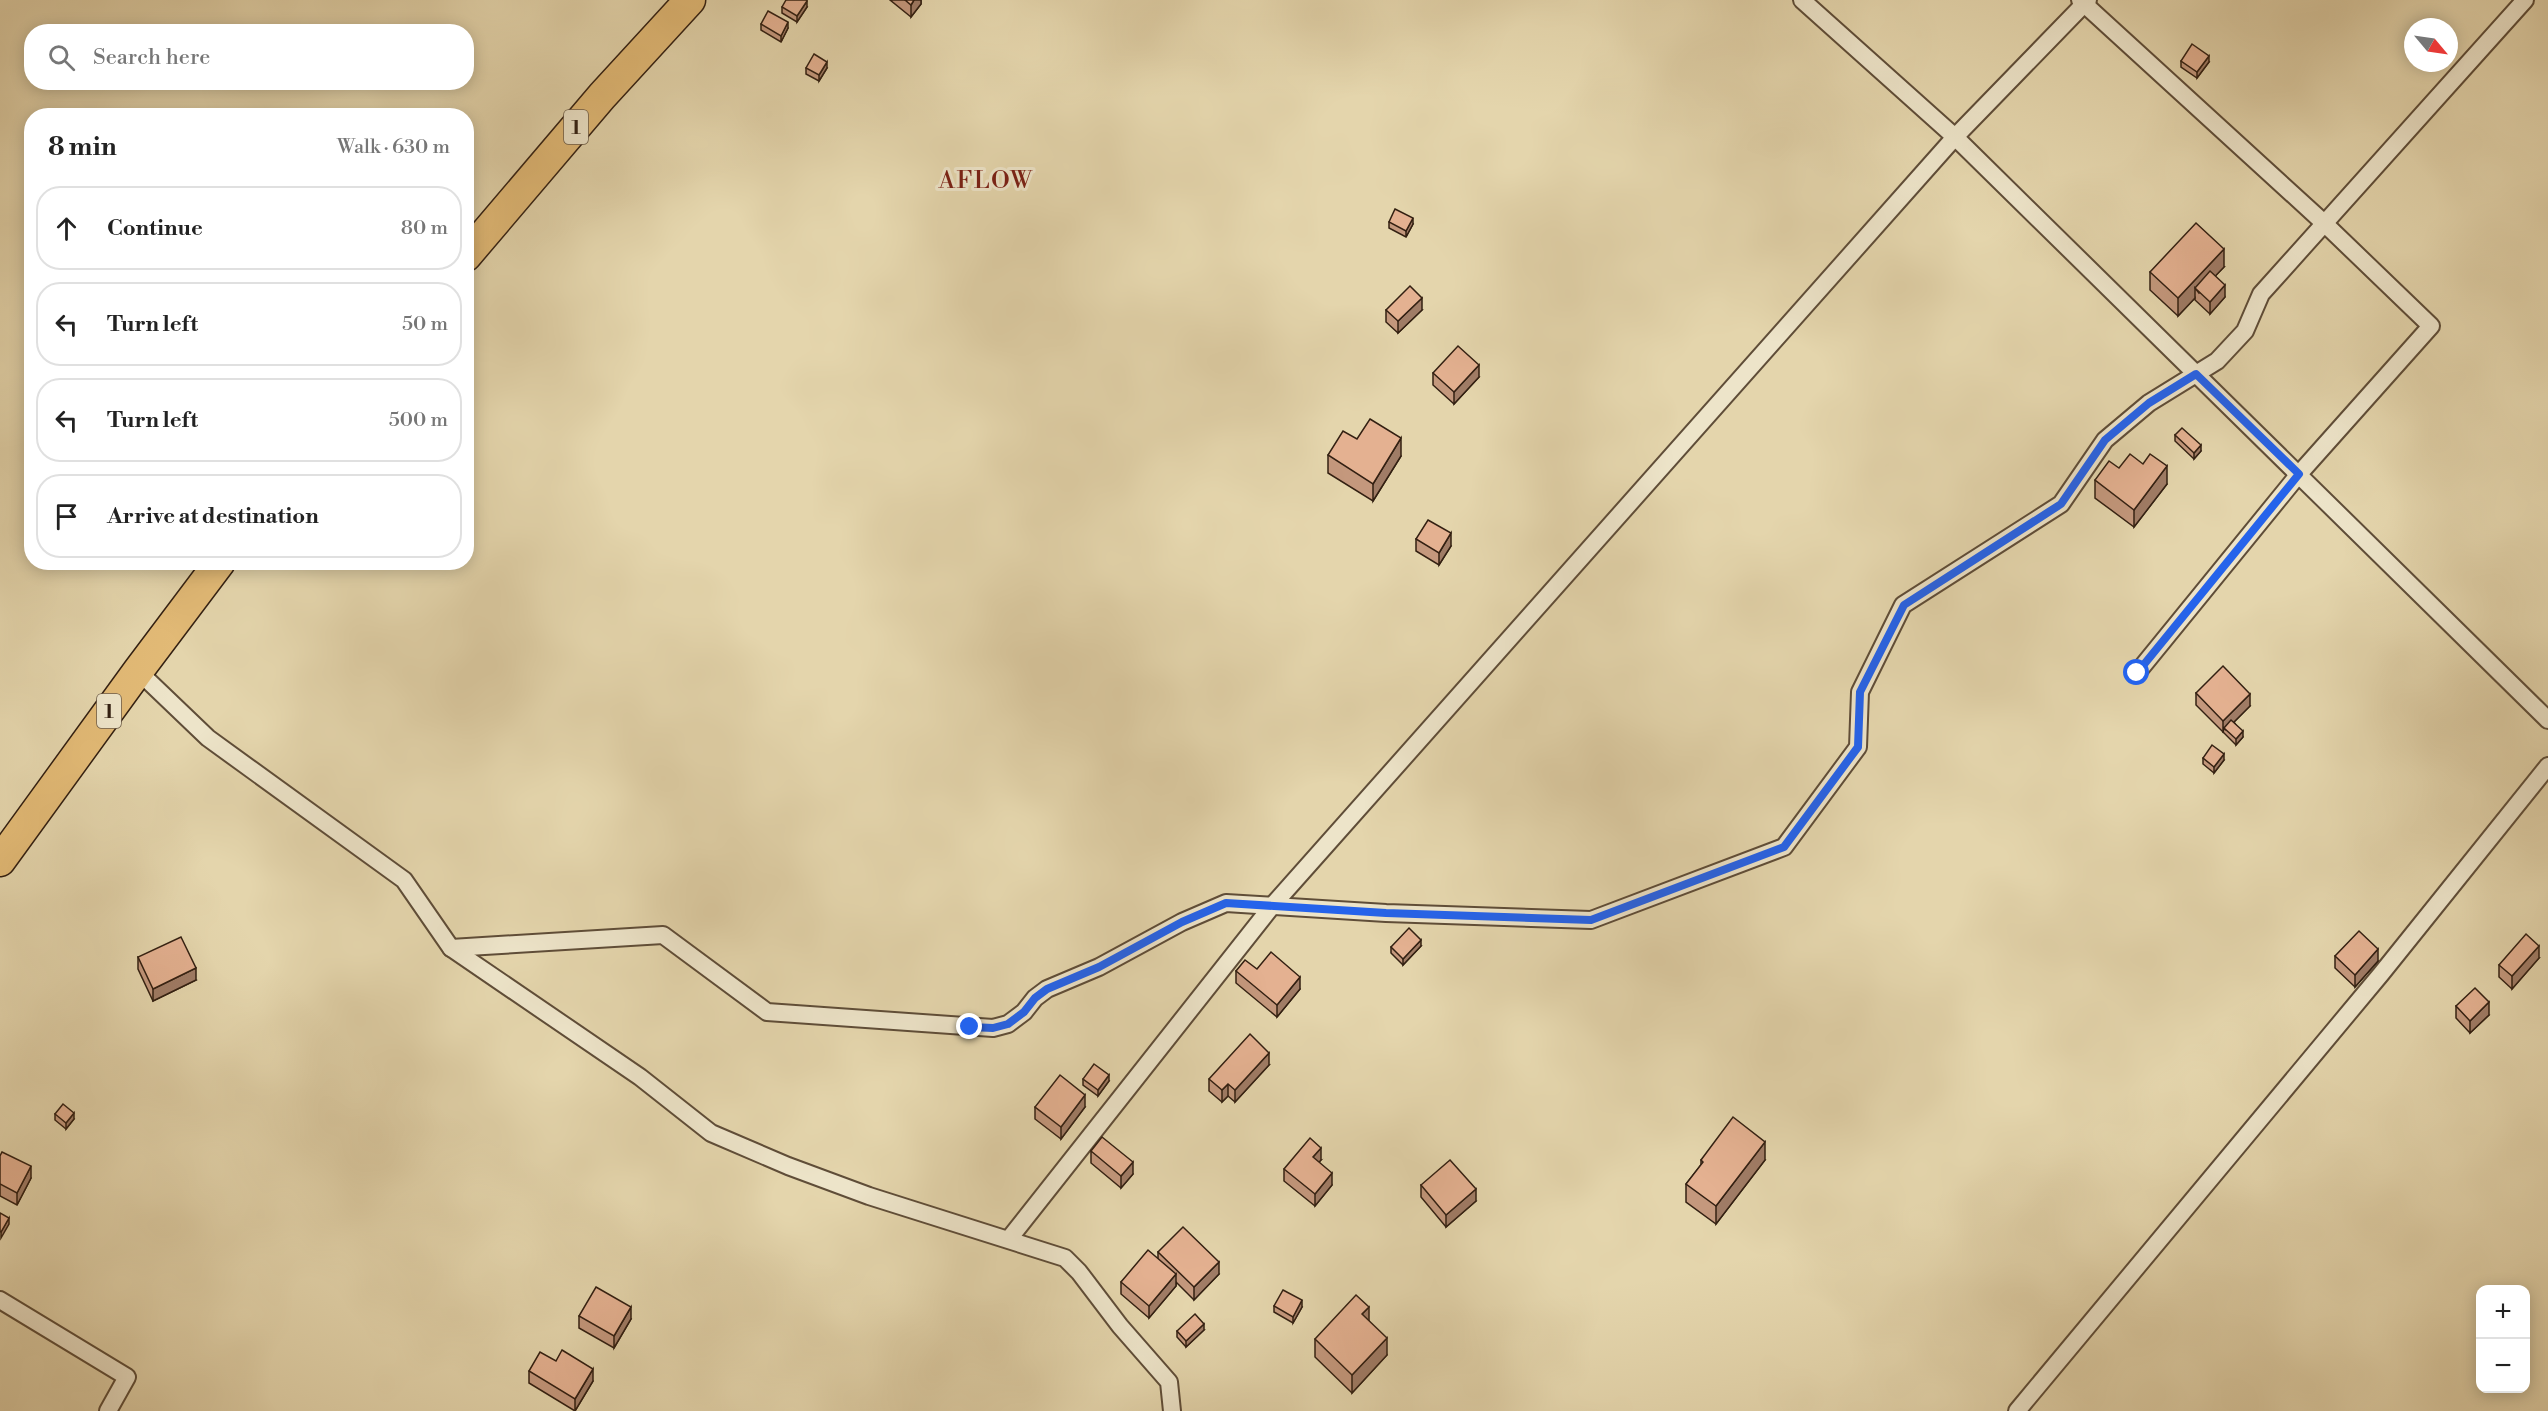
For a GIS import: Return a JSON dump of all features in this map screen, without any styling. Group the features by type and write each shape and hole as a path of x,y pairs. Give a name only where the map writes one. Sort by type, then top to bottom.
{"highway":[{"name":"1","path":"474,247 603,96 690,0"},
{"name":"1","path":"0,861 214,570"}],"street":[{"path":"1802,0 1955,137 2548,720"},
{"path":"451,948 663,935 767,1012 993,1028 1008,1024 1047,989 1099,967 1182,922 1226,903 1386,913 1591,920 1784,847 1858,747 1860,692 1904,605 2061,504 2105,440 2149,403 2217,361 2245,331 2262,294 2525,0"},
{"path":"1009,1239 1272,906 1955,137 2084,1 2431,326 2299,474 2137,673"},
{"path":"138,671 208,738 404,880 451,948 640,1077 711,1133 788,1166 859,1192 1065,1257 1120,1326 1169,1382 1172,1411"},
{"path":"2017,1411 2380,974 2548,766"},
{"path":"0,1300 127,1377 108,1411"}],"building":[{"path":"786,0 807,1 797,16 782,7"},
{"path":"768,11 788,22 781,36 761,24"},
{"path":"2192,44 2209,56 2197,72 2181,61"},
{"path":"814,54 827,62 819,75 806,68"},
{"path":"1395,209 1413,218 1406,231 1389,222"},
{"path":"2196,223 2224,249 2178,298 2150,272"},
{"path":"2210,271 2225,285 2210,302 2195,288"},
{"path":"1410,286 1422,298 1398,321 1386,310"},
{"path":"1458,346 1479,365 1454,392 1433,373"},
{"path":"1370,419 1401,438 1373,484 1328,455 1343,431 1357,439"},
{"path":"2182,428 2201,445 2194,453 2175,435"},
{"path":"2130,454 2143,464 2150,454 2167,466 2134,510 2095,480 2109,461 2119,468"},
{"path":"1428,520 1451,533 1439,553 1416,539"},
{"path":"2223,666 2250,694 2223,721 2196,693"},
{"path":"2231,720 2243,731 2236,739 2224,728"},
{"path":"2212,745 2224,754 2214,767 2203,758"},
{"path":"1409,928 1421,940 1403,959 1391,947"},
{"path":"2359,931 2378,949 2355,975 2335,956"},
{"path":"2526,934 2539,946 2512,976 2499,965"},
{"path":"181,937 196,968 153,989 138,957"},
{"path":"1271,952 1300,977 1277,1005 1236,971 1245,960 1257,969"},
{"path":"2475,988 2489,1002 2470,1021 2456,1006"},
{"path":"1250,1034 1269,1053 1235,1090 1228,1084 1222,1090 1209,1079"},
{"path":"1094,1064 1109,1075 1098,1090 1083,1079"},
{"path":"1060,1075 1085,1095 1061,1127 1035,1107"},
{"path":"63,1104 74,1113 66,1123 55,1114"},
{"path":"1733,1117 1765,1142 1716,1206 1686,1184"},
{"path":"1102,1137 1133,1162 1121,1176 1091,1151"},
{"path":"1310,1138 1321,1148 1313,1157 1332,1173 1315,1194 1284,1169"},
{"path":"2,1152 31,1166 17,1193 0,1184"},
{"path":"1450,1160 1476,1189 1446,1215 1421,1185"},
{"path":"0,1213 9,1218 1,1232 0,1231"},
{"path":"1183,1227 1219,1262 1194,1287 1158,1252"},
{"path":"1148,1250 1176,1274 1149,1306 1121,1282"},
{"path":"596,1287 631,1307 614,1336 579,1316"},
{"path":"1283,1290 1302,1300 1293,1317 1274,1306"},
{"path":"1356,1295 1369,1307 1362,1314 1387,1338 1352,1375 1315,1339"},
{"path":"1195,1314 1204,1324 1186,1341 1177,1331"},
{"path":"562,1350 593,1369 575,1399 529,1371 540,1352 556,1361"}],"district":[{"name":"AFLOW","path":"986,180"}],"route":[{"path":"970,1027 993,1028 1008,1024 1047,989 1099,967 1182,922 1226,903 1386,913 1591,920 1784,847 1858,747 1860,692 1904,605 2015,536 2061,504 2105,440 2149,403 2196,374 2299,474 2137,673"}]}
